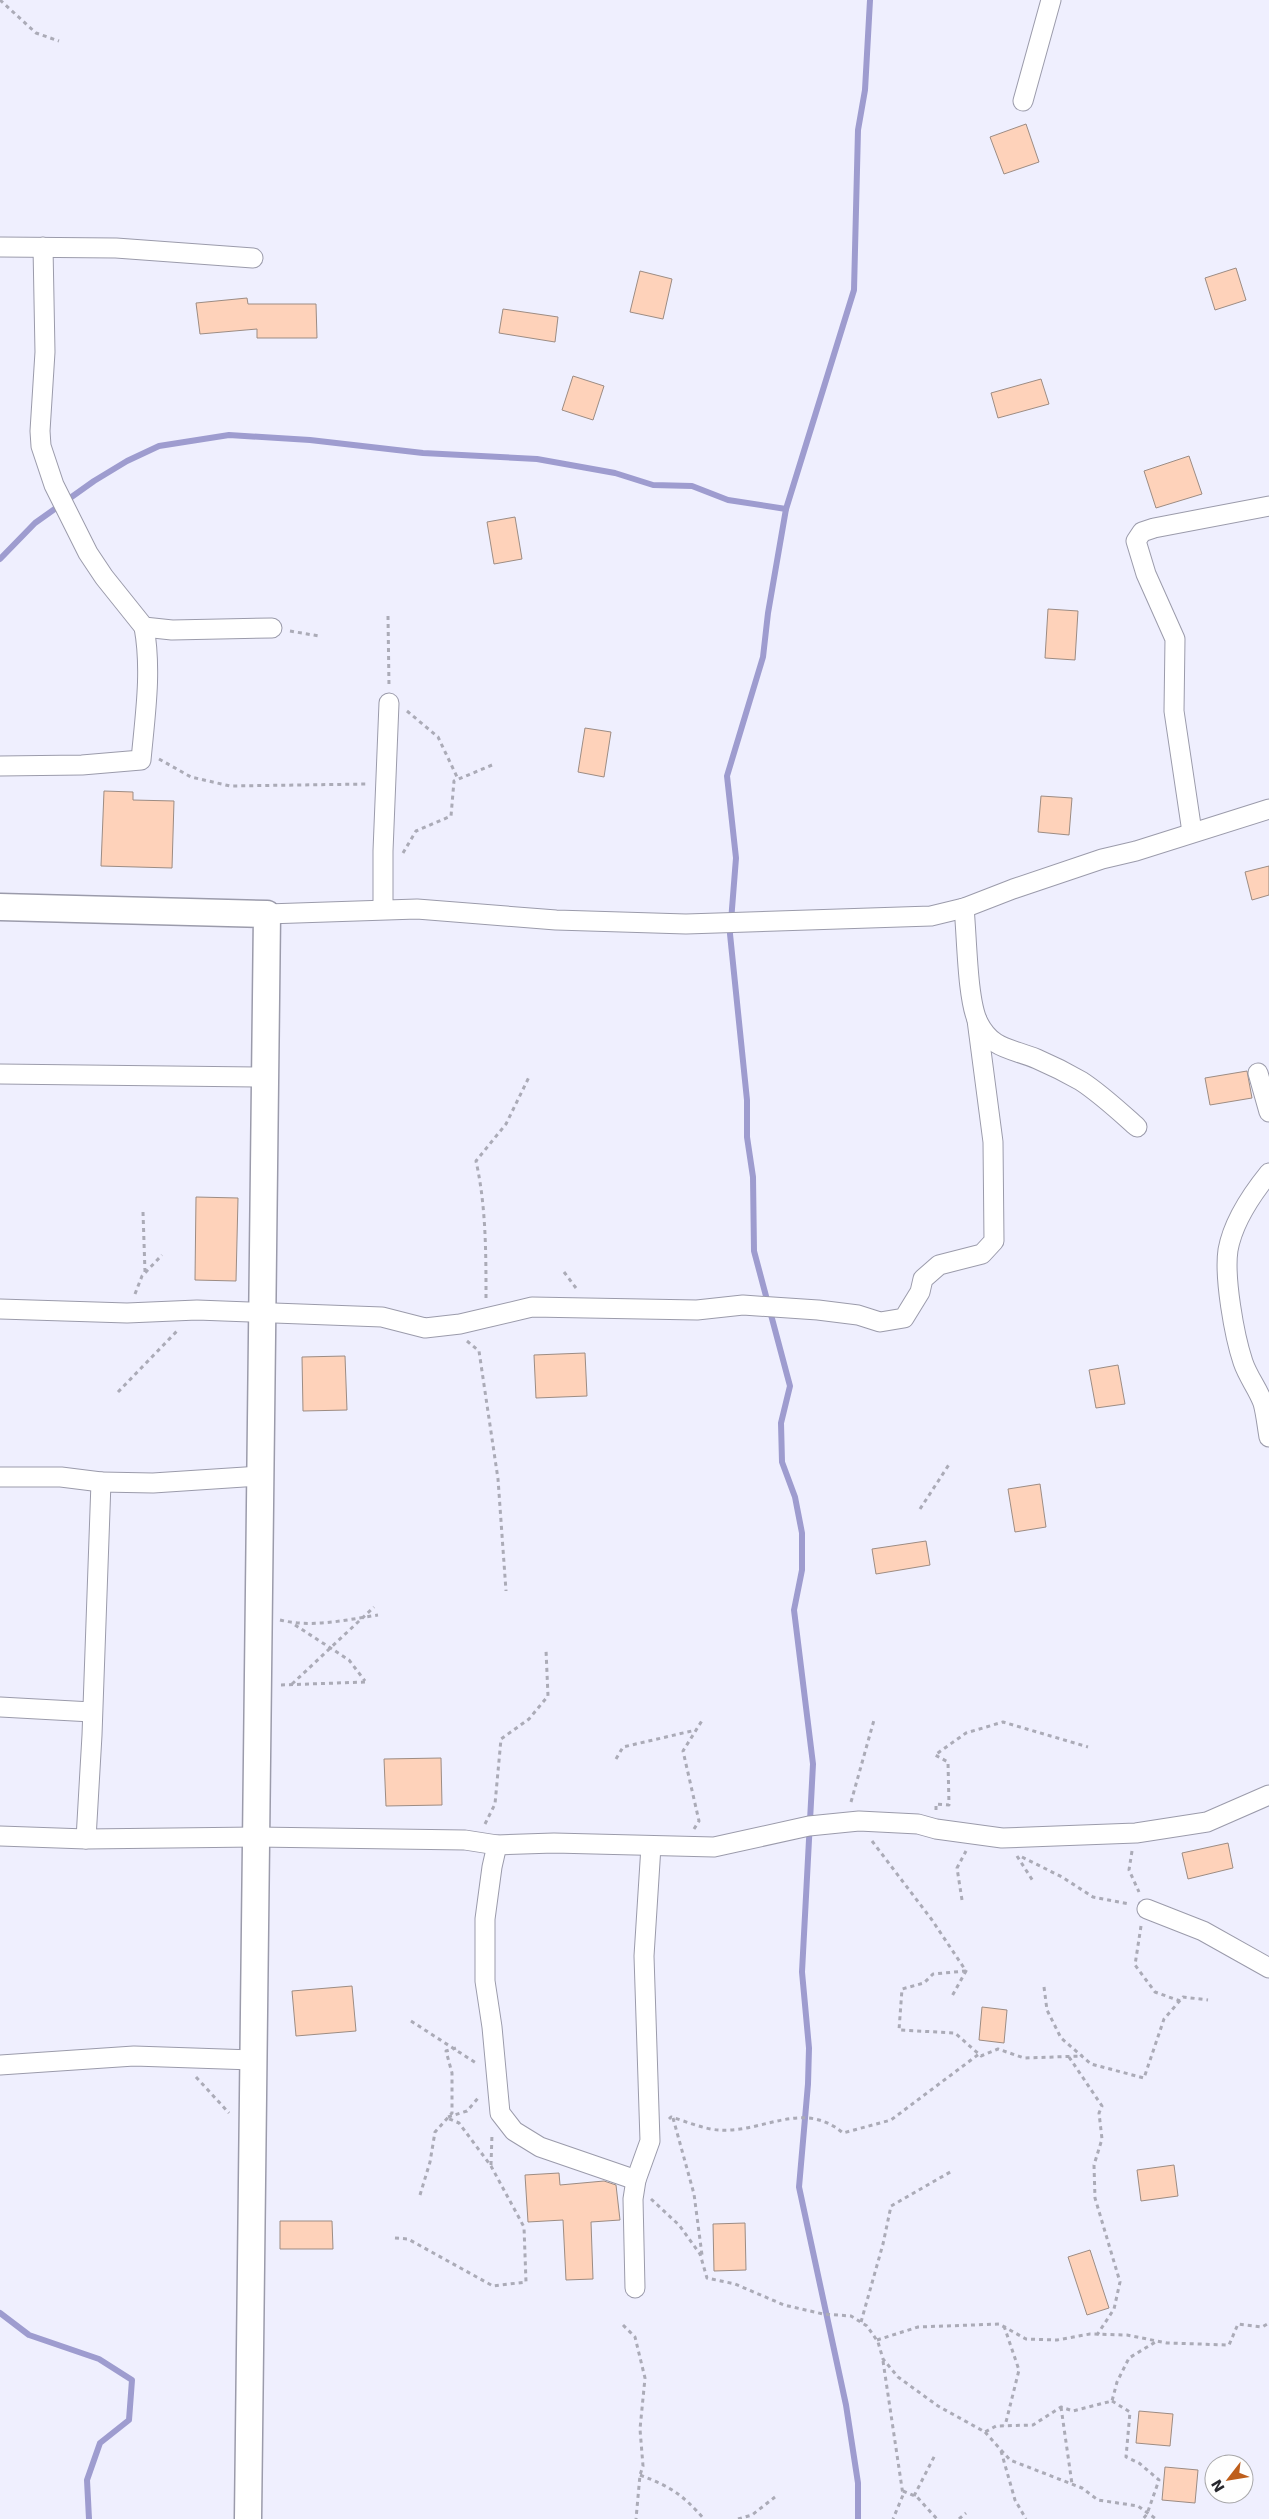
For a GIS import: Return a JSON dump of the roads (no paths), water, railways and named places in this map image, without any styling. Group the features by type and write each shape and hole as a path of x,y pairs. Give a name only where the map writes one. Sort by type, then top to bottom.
{"street":[{"path":"1023,101 1047,5 1051,0"},
{"path":"0,247 116,248 253,258"},
{"path":"0,766 82,765 141,760 148,674 148,650 144,627 104,577 88,553 54,485 41,446 40,431 45,352 43,247"},
{"path":"1192,832 1174,711 1175,639 1146,574 1136,541 1142,532 1154,528 1269,506"},
{"path":"144,627 172,630 272,628"},
{"path":"383,909 385,783 389,703"},
{"path":"0,907 266,914 416,909 556,920 686,924 931,916 964,908 1102,858 1136,850 1269,809"},
{"path":"0,1308 127,1312 197,1310 262,1314 382,1317 425,1328 460,1324 486,1316 532,1307 697,1310 743,1305 826,1311 858,1315 880,1322 904,1318 915,1303 923,1279 939,1265 982,1254 994,1241 992,1142 969,971 964,908"},
{"path":"248,2519 266,914"},
{"path":"977,1020 995,1044 1039,1059 1081,1081 1105,1098 1137,1127"},
{"path":"1258,1073 1269,1112"},
{"path":"0,1074 264,1077"},
{"path":"1269,1173 1257,1188 1240,1218 1228,1249 1228,1281 1243,1362 1262,1402 1269,1437"},
{"path":"0,1476 61,1477 101,1482 153,1483 260,1476"},
{"path":"86,1839 101,1482"},
{"path":"0,1707 92,1712"},
{"path":"0,1836 86,1839 256,1837 465,1840 497,1845 554,1843 714,1847 809,1826 845,1822 918,1824 936,1829 1002,1838 1136,1833 1207,1822 1269,1795"},
{"path":"497,1845 485,1919 485,1981 492,2027 500,2113 514,2131 540,2147 636,2180"},
{"path":"635,2288 633,2199 636,2180 650,2142 644,1956 651,1846"},
{"path":"1147,1909 1203,1930 1269,1968"},
{"path":"0,2065 53,2060 177,2056 253,2060"}],"waterway":[{"path":"858,2519 858,2483 846,2405 799,2187 808,2084 809,2048 802,1972 813,1764 794,1610 802,1570 802,1533 795,1497 782,1462 781,1423 790,1386 754,1251 753,1177 747,1137 747,1100 730,934 736,858 727,776 763,657 768,613 786,509 854,290 858,130 865,90 870,0"},
{"path":"0,559 35,523 94,481 127,461 159,446 229,435 310,440 423,453 537,459 615,473 653,485 692,486 728,500 786,509"},
{"path":"0,2313 29,2335 99,2359 132,2380 129,2420 100,2443 87,2480 89,2519"}]}
